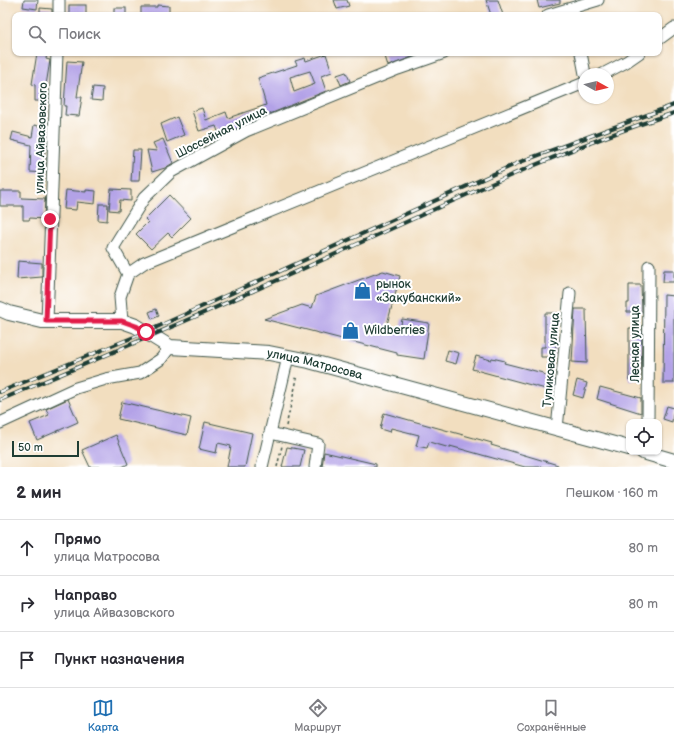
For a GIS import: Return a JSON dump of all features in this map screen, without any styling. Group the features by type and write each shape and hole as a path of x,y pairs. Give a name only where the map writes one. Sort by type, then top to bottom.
{"main road":[{"name":"улица Матросова","path":"0,308 9,313 46,321 122,321 136,326 170,347 269,353 288,357 626,447"},
{"path":"655,455 674,461"}],"street":[{"path":"59,0 59,12"},
{"path":"557,12 598,0"},
{"path":"662,37 674,28"},
{"name":"улица Айвазовского","path":"46,321 57,56"},
{"name":"Шоссейная улица","path":"128,274 113,248 144,198 171,172 246,131 398,69 435,56"},
{"path":"582,56 584,68"},
{"path":"614,68 635,56"},
{"path":"122,321 120,296 128,274 144,263 578,85"},
{"name":"Лесная улица","path":"648,419 649,266"},
{"name":"Тупиковая улица","path":"557,429 570,293"},
{"path":"0,423 76,388 106,379 140,373 161,359 170,347"},
{"path":"262,467 288,357"},
{"path":"270,433 318,444 315,467"}],"path":[{"path":"277,467 297,379 284,375"}],"building":[{"path":"24,0 38,0 37,9 23,7"},
{"path":"334,0 347,0 349,6 337,9"},
{"path":"486,0 498,0 502,12 490,12"},
{"path":"537,0 560,0 560,3 539,8"},
{"path":"69,5 86,5 86,12 69,12"},
{"path":"157,5 169,6 169,12 141,12 141,7 157,7"},
{"path":"40,8 52,9 52,12 40,12"},
{"path":"114,8 126,8 126,12 114,12"},
{"path":"37,56 46,56 46,59 50,60 45,92 47,92 46,101 35,101 35,85 32,84"},
{"path":"320,56 327,56 332,72 321,76 326,91 243,125 220,137 216,126 199,131 192,111 202,108 206,120 226,112 228,118 266,105 258,78 297,65 295,61 305,58 306,61","holes":["310,71 315,84 294,92 290,77"]},
{"path":"385,56 415,56 388,66"},
{"path":"67,61 82,62 77,97 82,97 79,116 65,115 66,106 64,106"},
{"path":"346,72 350,81 341,85 337,75"},
{"path":"93,87 103,88 102,101 91,100"},
{"path":"177,117 184,135 167,142 161,124"},
{"path":"34,125 43,127 41,139 47,141 44,157 46,157 45,173 30,172 31,145 11,140 13,132 32,137"},
{"path":"163,139 173,163 165,168 152,172 147,150 157,151 153,143"},
{"path":"133,150 141,150 139,181 131,181"},
{"path":"111,189 131,190 131,201 120,200 119,211 109,210"},
{"path":"66,190 86,192 86,190 96,191 95,204 77,202 76,210 64,209"},
{"path":"0,191 21,191 21,198 45,199 44,219 30,218 29,220 23,220 23,206 0,206"},
{"path":"169,195 191,218 172,237 168,233 151,249 136,234 148,222 145,219"},
{"path":"99,204 108,204 107,221 98,220"},
{"path":"18,261 42,263 42,277 17,279"},
{"path":"664,270 674,270 674,282 663,282"},
{"name":"рынок «Закубанский»","path":"383,271 400,276 386,328 400,331 402,319 429,323 424,359 397,355 397,353 264,319 302,305 312,308 316,296"},
{"path":"629,285 641,285 642,312 627,312 627,303 629,303"},
{"path":"664,295 674,296 674,383 663,383"},
{"path":"156,309 159,316 152,319 149,312"},
{"path":"575,309 586,309 587,363 572,362"},
{"path":"545,313 558,313 555,357 541,357 541,347 545,347"},
{"path":"629,328 642,328 641,380 629,380"},
{"path":"448,350 459,353 456,364 445,361"},
{"path":"476,356 491,360 492,358 505,361 504,363 543,373 555,378 553,391 472,369"},
{"path":"577,380 587,383 583,398 573,395"},
{"path":"600,387 641,398 641,413 597,399"},
{"path":"68,399 78,422 37,440 30,423 49,415 46,409"},
{"path":"122,402 191,418 187,435 118,419"},
{"path":"667,406 674,408 672,422 663,419"},
{"path":"384,413 492,443 491,445 558,465 558,467 525,467 450,446 450,448 429,442 427,448 416,446 419,435 391,428 390,432 380,429"},
{"path":"205,422 252,433 245,467 227,467 231,446 218,443 216,453 199,449"},
{"path":"116,435 128,464 122,467 90,467 82,450"},
{"path":"287,447 304,450 300,467 282,467"},
{"path":"324,452 376,464 376,467 322,467"}],"railway":[{"path":"0,392 146,332 520,162 674,105"},
{"path":"0,400 319,262 518,172 634,126 674,113"}],"place":[{"name":"рынок «Закубанский»","path":"363,291"},
{"name":"Wildberries","path":"351,330"}],"route":[{"path":"50,219 46,321 122,321 136,326 146,332"}]}
